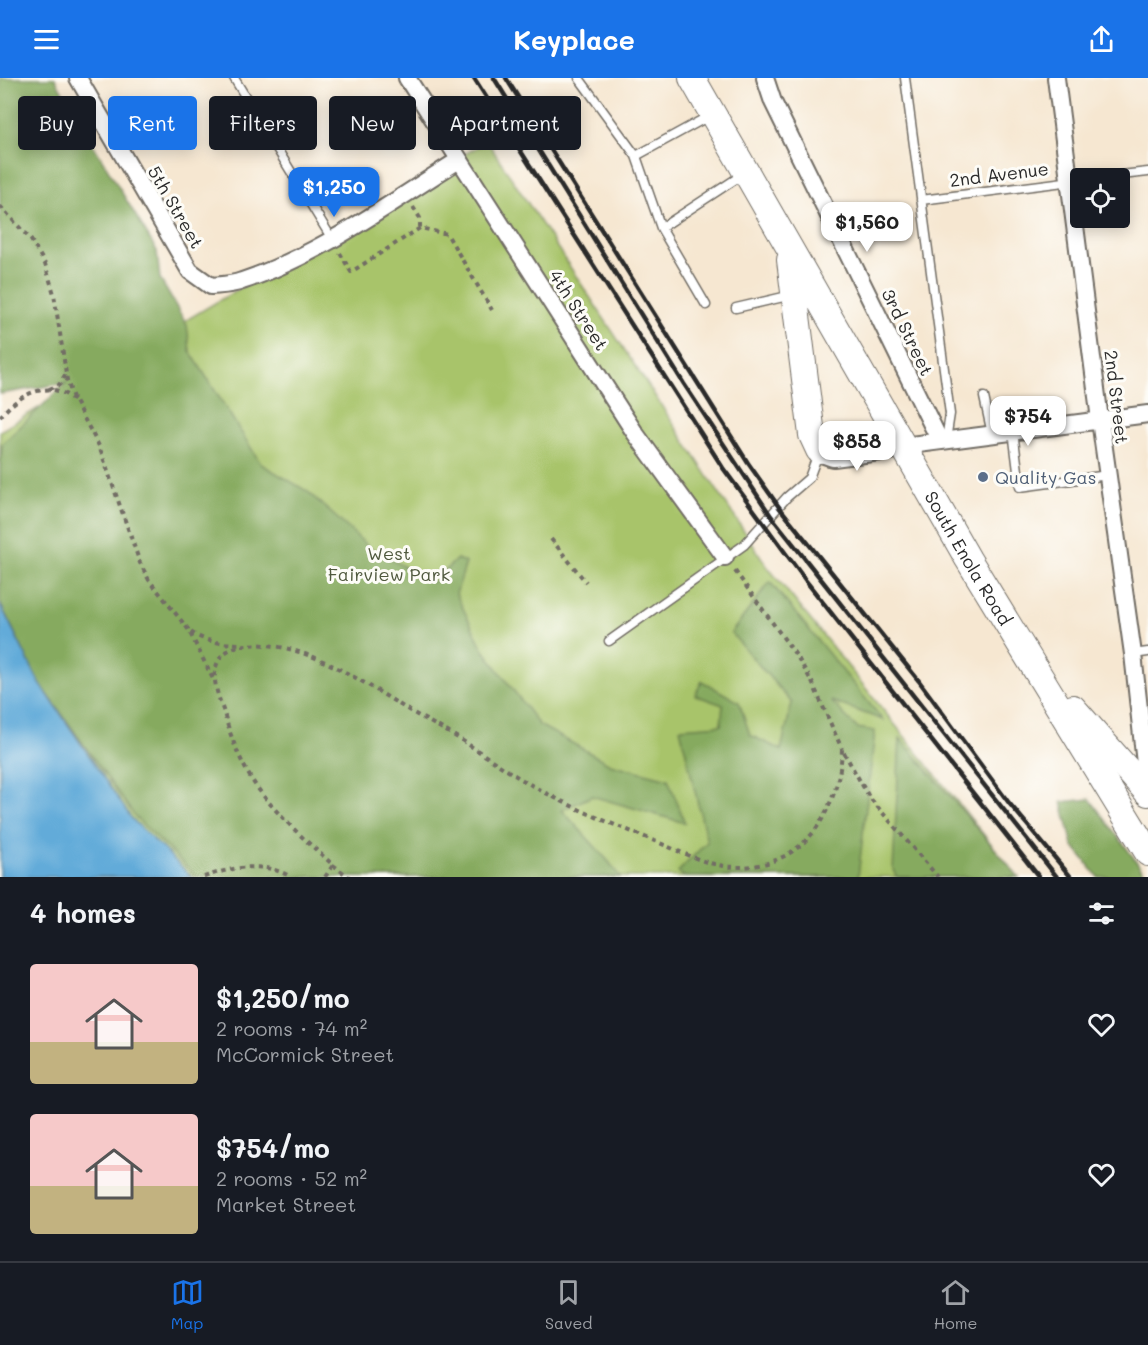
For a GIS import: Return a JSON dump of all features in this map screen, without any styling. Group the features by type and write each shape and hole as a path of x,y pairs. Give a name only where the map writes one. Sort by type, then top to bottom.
{"main road":[{"name":"South Enola Road","path":"692,78 968,559 1148,853"},
{"path":"789,248 812,435 819,450"},
{"name":"South Enola Road","path":"1031,661 1148,792"}],"street":[{"name":"5th Street","path":"78,78 190,271 210,286 240,282 278,267 333,239"},
{"name":"4th Street","path":"407,78 635,433 726,557"},
{"name":"3rd Street","path":"765,78 778,112 943,441"},
{"name":"2nd Street","path":"1056,78 1073,168"},
{"path":"333,239 459,160"},
{"name":"2nd Street","path":"1080,228 1107,475 1140,653 1148,792"},
{"path":"819,450 833,455 1148,414"}],"lane":[{"path":"234,78 333,239"},
{"path":"579,78 636,156 661,228 706,305"},
{"path":"905,78 950,414 943,441"},
{"path":"636,156 712,115"},
{"path":"1130,174 1148,172"},
{"path":"661,228 746,173"},
{"name":"2nd Avenue","path":"921,200 1070,182"},
{"path":"736,308 795,295"},
{"path":"984,397 992,434"},
{"path":"1013,432 1020,487 1107,475"},
{"path":"609,641 744,545 787,497 809,478 819,450"}],"path":[{"path":"0,206 31,240 45,264 54,294 66,371 73,398 99,446 140,563 149,580 188,629 215,682 229,732 256,785 291,827 349,877"},
{"path":"333,239 351,272 420,228 447,234 492,310"},
{"path":"45,390 59,385 66,371"},
{"path":"0,417 19,399 34,391 59,391 78,406"},
{"path":"551,539 586,582"},
{"path":"726,557 808,674 842,749 869,797 938,877"},
{"path":"188,629 206,639 233,644 263,644 320,659 464,742 543,792 601,819 718,865 761,864 778,859 800,847 816,829 828,808 838,780 842,749"},
{"path":"215,682 215,671 221,658 232,648 246,644"},
{"path":"325,877 333,865"},
{"path":"204,877 228,869 246,867 282,872 291,877"}],"green space":[{"path":"0,78 55,78 65,96 18,96 18,150 96,149 157,251 160,279 187,325 190,351 261,464 307,491 371,549 433,582 457,559 466,563 456,594 483,649 539,725 610,764 668,779 685,823 592,796 562,810 620,877 197,877 136,818 39,682 0,603 2,444 66,383 0,394"},
{"name":"West Fairview Park","path":"472,150 493,150 767,566 1018,877 192,877 132,819 39,682 0,604 0,431"},
{"path":"770,582 883,720 831,701 857,728 875,731 858,877 685,877 678,872 707,842 680,728 721,725 723,705 695,695 702,681 739,702 750,735 781,750 792,703 731,633"},
{"path":"900,738 1019,877 897,877 893,870"},
{"path":"1090,799 1148,877 1098,877 1073,846 1062,802"}],"water":[{"path":"0,604 39,682 132,819 192,877 0,877"}],"railway":[{"path":"474,78 723,468 806,581 1039,877"},
{"path":"494,78 684,384 771,516 1057,877"},
{"path":"506,78 748,463 779,507 919,681 1009,803 1071,877"}],"place":[{"name":"Quality Gas","path":"983,477"}]}
